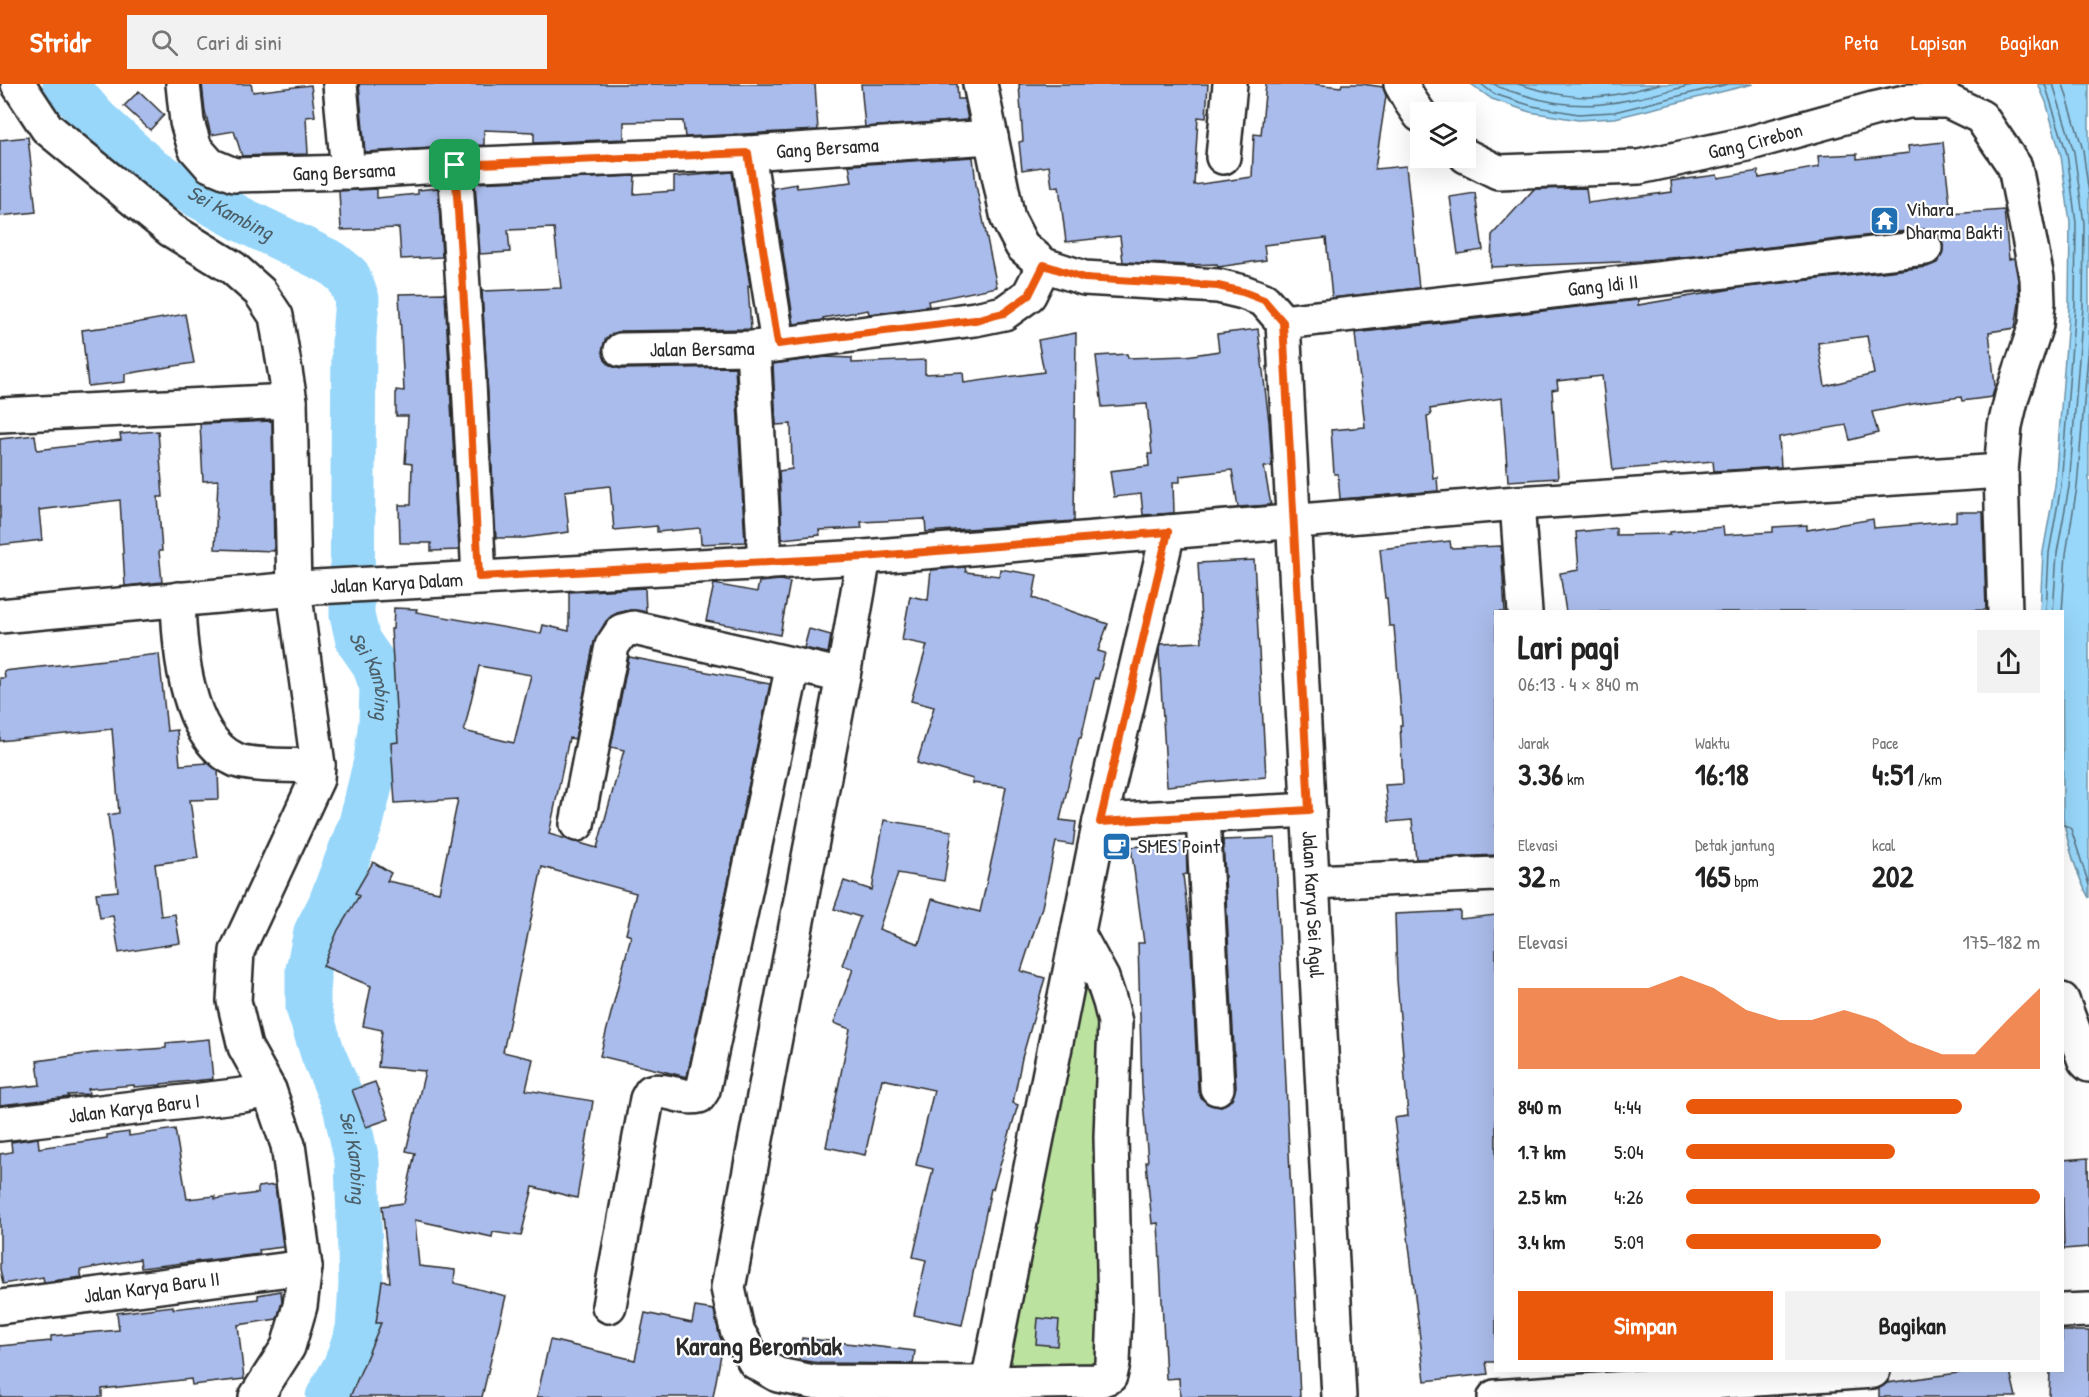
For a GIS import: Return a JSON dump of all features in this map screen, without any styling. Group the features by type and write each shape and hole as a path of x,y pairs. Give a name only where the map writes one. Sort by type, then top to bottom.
{"street":[{"path":"18,84 47,128 171,230 233,268 260,292 276,316 290,401 318,765 317,779 237,951 234,1001 246,1047 269,1090 288,1145 305,1267 300,1306 288,1347 256,1397"},
{"name":"Gang Bersama","path":"183,84 187,122 195,148 210,165 234,175 348,172 455,165 748,153 991,137"},
{"path":"340,84 348,172"},
{"path":"980,84 1008,219 1022,246 1044,265 1084,278 1218,286 1264,300 1283,322"},
{"path":"1223,157 1230,84"},
{"path":"1401,84 1411,102"},
{"name":"Gang Cirebon","path":"1476,161 1498,172 1639,167 1747,144 1909,101 1948,101 1981,117 2015,167 2037,278 2036,325 2012,396 2005,426 2001,471"},
{"path":"748,153 765,346 765,563"},
{"path":"455,165 479,577"},
{"name":"Gang Idi II","path":"1283,322 1925,248"},
{"name":"Jalan Bersama","path":"621,350 765,346 975,320 1004,313 1029,295 1044,265"},
{"name":"Jalan Karya Sei Agul","path":"1283,322 1339,1397"},
{"path":"0,415 290,401"},
{"path":"2001,471 2005,610"},
{"name":"Jalan Karya Dalam","path":"0,616 305,588 864,557 1517,503 2001,471"},
{"path":"1517,503 1525,610"},
{"path":"988,1383 1100,822 1168,532"},
{"path":"864,557 729,1288 737,1330 755,1362 778,1375 813,1389 1097,1381 1110,1376 1113,1363 1115,1311 1111,1137 1114,1022 1102,978 1078,934"},
{"path":"178,599 187,686 206,736 237,762 318,765"},
{"path":"577,824 612,646 622,631 634,628 843,676"},
{"path":"609,1306 646,1099 651,1092 660,1090 692,1098 699,1096 703,1090 794,665"},
{"path":"1100,822 1309,810"},
{"path":"1203,816 1217,1088"},
{"path":"1313,882 1494,874"},
{"path":"2064,1005 2085,1061 2089,1065"},
{"name":"Jalan Karya Baru I","path":"0,1124 269,1090"},
{"name":"Jalan Karya Baru II","path":"0,1307 305,1267"},
{"path":"2064,1311 2089,1310"},
{"path":"1495,1397 1576,1387 1855,1372"},
{"path":"1874,1372 1879,1397"}],"green space":[{"path":"1076,953 1099,979 1112,1363 991,1381"}],"water":[{"path":"1471,84 1753,84 1615,118 1578,120 1530,112 1492,99"},
{"path":"2038,84 2089,84 2089,898 2073,859 2064,823 2064,610 2040,610 2043,552 2055,486 2069,306 2070,223 2061,156 2046,102"}],"building":[{"path":"202,84 251,84 253,92 311,85 315,116 306,117 308,154 242,156 234,131 211,135"},
{"path":"359,84 815,84 818,130 685,137 683,121 624,122 624,139 534,143 534,132 484,130 484,145 365,152"},
{"path":"861,84 957,84 958,99 964,99 968,120 865,127"},
{"path":"1019,84 1208,84 1206,118 1198,117 1194,185 1252,177 1254,134 1261,135 1266,84 1314,84 1341,87 1342,84 1362,84 1383,87 1386,96 1375,169 1406,166 1419,288 1332,298 1326,238 1264,245 1266,260 1218,267 1217,264 1123,262 1120,236 1066,242 1059,186 1052,187 1049,166 1022,170 1019,142 1023,141"},
{"path":"139,91 164,115 150,130 124,106"},
{"path":"28,137 36,212 0,216 0,140"},
{"path":"1943,142 1951,214 2004,210 2009,259 2014,258 2019,303 2015,328 1989,332 1995,386 1992,397 1962,401 1961,397 1928,401 1872,412 1878,433 1850,440 1846,425 1779,437 1781,467 1714,471 1713,461 1613,470 1602,376 1557,381 1558,389 1552,390 1558,478 1508,481 1502,398 1430,409 1431,415 1427,416 1433,478 1437,477 1438,491 1340,499 1338,474 1334,474 1331,430 1365,427 1355,333 1638,300 1638,305 1738,288 1927,267 1937,263 1942,255 1943,245 1940,236 1923,229 1644,261 1491,267 1492,235 1534,189 1586,188 1588,203 1672,192 1671,181 1717,175 1718,178 1758,171 1759,178 1819,167 1818,156 1857,154 1857,159 1909,153 1908,146","holes":["1867,336 1874,374 1825,386 1818,343"]},
{"path":"973,157 976,185 997,287 928,301 929,306 869,314 868,310 794,324 773,188 796,184 797,188 852,182 849,165"},
{"path":"732,172 750,286 748,286 751,329 621,331 605,340 602,351 605,360 611,366 621,369 735,367 745,542 701,544 700,528 657,532 657,526 614,530 610,486 565,491 569,532 523,538 496,538 482,291 561,288 554,228 508,230 510,252 480,254 475,183 635,176 634,194 674,191 674,177"},
{"path":"438,185 442,257 401,259 399,228 341,230 339,191 377,189 377,198 418,194 418,190 438,188"},
{"path":"1475,193 1483,250 1458,254 1450,197"},
{"path":"445,293 459,550 431,551 431,543 400,543 399,505 411,505 412,464 405,463 408,416 396,416 396,390 404,391 399,294"},
{"path":"185,314 194,363 125,374 125,382 88,386 82,330"},
{"path":"1258,329 1272,466 1264,467 1271,505 1238,507 1232,470 1180,476 1180,482 1173,482 1174,513 1143,515 1141,494 1114,497 1110,471 1149,466 1148,454 1152,454 1147,404 1102,407 1096,356 1127,354 1128,358 1186,356 1219,351 1217,334"},
{"path":"1076,333 1074,521 926,532 925,519 861,522 862,528 819,530 820,535 782,539 779,471 792,469 791,424 776,425 773,364 826,357 852,358 852,363 925,360 925,374 963,372 964,383 1044,372 1038,340"},
{"path":"272,421 274,551 215,549 218,480 203,481 200,424"},
{"path":"158,431 163,497 158,497 162,582 125,586 120,500 39,510 42,540 0,545 0,439 35,435 37,450 121,440 120,434"},
{"path":"1956,512 1983,512 1986,610 1566,610 1560,573 1579,570 1576,532 1616,528 1616,535 1670,534 1670,532 1723,527 1724,535 1773,532 1773,527 1807,525 1807,530 1873,519 1874,528 1956,521"},
{"path":"1450,541 1451,548 1501,546 1505,610 1494,610 1494,855 1416,859 1412,820 1389,822 1385,785 1403,784 1400,725 1402,725 1394,626 1389,626 1380,549"},
{"path":"1254,560 1266,777 1167,786 1159,652 1161,644 1202,642 1198,563"},
{"path":"965,567 966,572 999,576 1000,569 1037,575 1033,598 1108,624 1098,651 1105,653 1098,679 1095,678 1060,820 1076,822 1073,845 1056,842 1042,907 1021,971 1045,978 1022,1058 1013,1103 1018,1105 993,1189 991,1189 962,1325 914,1315 926,1260 913,1257 933,1169 916,1165 934,1090 882,1079 865,1155 826,1147 850,1029 834,1023 853,969 842,965 860,917 834,909 844,881 872,890 884,820 952,831 944,881 898,873 879,929 919,944 932,899 980,912 1006,787 972,783 973,779 917,763 934,707 911,701 927,645 902,640 910,596 928,600 931,570"},
{"path":"780,580 790,582 780,635 706,621 714,584 757,592 759,582"},
{"path":"645,588 646,612 630,610 617,613 606,621 594,642 575,739 569,738 549,834 597,848 624,750 611,747 629,657 770,684 687,1077 600,1056 631,936 626,934 636,893 542,867 503,1052 533,1059 526,1090 593,1101 577,1198 533,1187 521,1236 493,1232 492,1237 415,1220 419,1266 455,1270 454,1283 506,1296 482,1397 350,1397 381,1323 376,1323 382,1281 390,1282 382,1206 404,1203 415,1153 406,1151 425,1071 378,1067 382,1030 363,1026 371,986 323,966 338,930 359,896 355,893 373,862 391,873 387,881 439,892 458,799 395,803 391,743 398,742 391,629 393,629 394,608 417,609 416,612 541,634 543,625 569,631 569,592","holes":["479,666 531,675 514,743 464,731"]},
{"path":"809,629 831,635 828,653 804,648"},
{"path":"159,654 167,731 177,730 180,765 208,763 218,770 219,799 190,800 198,858 155,864 161,916 175,914 180,943 119,953 113,916 100,918 96,893 118,891 108,815 119,813 112,729 0,741 0,678 5,678 4,671"},
{"path":"1275,838 1300,1397 1180,1397 1179,1378 1166,1379 1158,1223 1152,1224 1146,1162 1148,1162 1142,1088 1138,943 1144,943 1131,847 1186,842 1187,874 1183,875 1190,932 1198,1089 1201,1098 1208,1104 1219,1107 1228,1103 1236,1087 1223,840"},
{"path":"1460,911 1460,919 1494,915 1494,1362 1486,1362 1488,1374 1425,1381 1394,1118 1408,1116 1397,980 1395,914"},
{"path":"209,1039 213,1079 161,1085 88,1089 89,1094 0,1105 0,1089 40,1085 37,1061 93,1053 166,1048 166,1043"},
{"path":"375,1082 389,1119 366,1127 352,1090"},
{"path":"175,1129 187,1199 215,1196 215,1199 258,1193 258,1187 275,1185 283,1247 259,1250 260,1254 141,1268 140,1259 80,1270 82,1277 44,1282 43,1277 3,1284 0,1269 0,1154 12,1152 11,1142 38,1138 39,1148 107,1138 107,1135 129,1132 129,1136"},
{"path":"2088,1158 2089,1247 2064,1249 2064,1160"},
{"path":"281,1291 282,1302 277,1319 238,1325 244,1379 192,1385 191,1379 102,1389 102,1397 0,1397 0,1346 51,1341 51,1336 119,1330 117,1313 258,1299 258,1295"},
{"path":"695,1307 714,1310 723,1344 713,1397 537,1397 550,1340 635,1360 645,1313 692,1323"},
{"path":"1038,1318 1059,1320 1057,1346 1036,1344"},
{"path":"2064,1331 2089,1331 2089,1397 2049,1397 2050,1372 2064,1372"},
{"path":"802,1338 915,1351 913,1364 820,1363 799,1360"},
{"path":"1965,1372 2010,1372 2016,1397 1879,1397 1879,1388 1887,1383"}],"waterway":[{"name":"Sei Kambing","path":"65,84 96,120 152,171 243,220 332,263 348,276 357,299 354,337 352,615 358,641 374,664 382,687 381,722 376,761 361,823 330,905 316,932 308,970 308,1007 323,1054 345,1106 357,1161 361,1284 358,1330 345,1367 328,1397"}],"place":[{"name":"Vihara Dharma Bakti","path":"1885,221"},
{"name":"SMES Point","path":"1117,846"}],"district":[{"name":"Karang Berombak","path":"759,1346"}],"route":[{"path":"748,153 778,344 975,320 1004,313 1029,295 1044,265 1084,278 1218,286 1264,300 1283,322 1309,810 1100,822 1168,532 864,557 479,577 455,165 748,153"}]}
